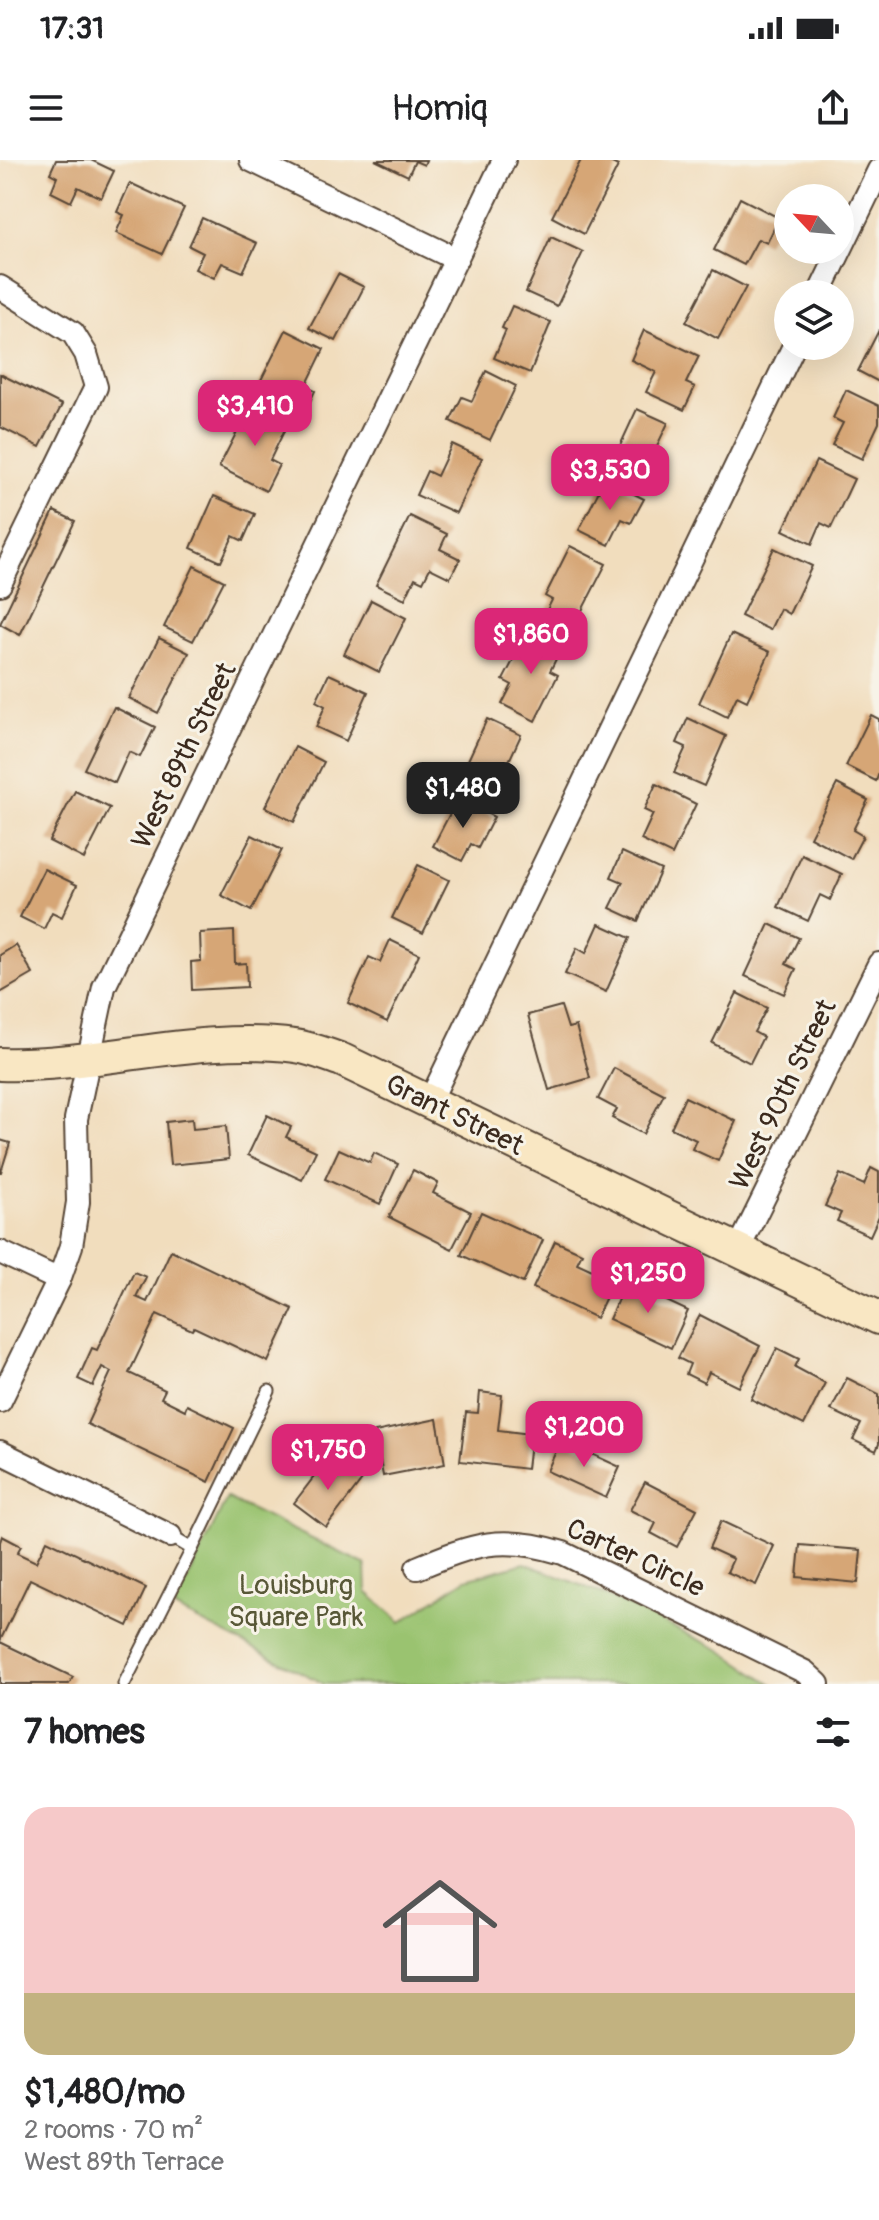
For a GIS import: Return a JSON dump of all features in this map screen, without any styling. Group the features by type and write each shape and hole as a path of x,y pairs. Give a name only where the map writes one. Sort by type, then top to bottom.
{"street":[{"path":"251,160 456,259"},
{"name":"West 89th Street","path":"0,1401 59,1280 71,1246 78,1202 76,1119 104,987 504,160"},
{"path":"826,280 879,170"},
{"path":"0,287 73,333 86,354 96,387 0,584"},
{"path":"430,1101 787,360"},
{"name":"West 90th Street","path":"738,1250 879,964"},
{"name":"Grant Street","path":"0,1064 209,1045 266,1043 299,1047 342,1060 430,1101 879,1318"},
{"path":"0,1252 59,1280"},
{"path":"0,1452 170,1536"},
{"name":"Carter Circle","path":"417,1568 464,1548 501,1542 537,1545 563,1553 777,1658 805,1672 818,1684"}],"lane":[{"path":"124,1684 269,1391"},
{"path":"170,1536 192,1549"}],"green space":[{"name":"Louisburg Square Park","path":"227,1498 366,1565 367,1592 401,1622 466,1579 525,1563 601,1593 721,1650 772,1684 324,1684 174,1608"}],"building":[{"path":"56,160 91,160 114,171 101,198 78,187 71,202 51,192 57,177 50,173"},
{"path":"375,160 426,160 424,165 415,161 408,176"},
{"path":"581,160 606,160 618,166 584,234 552,217"},
{"path":"130,183 184,208 162,254 116,233 124,215 117,212"},
{"path":"740,198 774,215 774,228 767,243 758,239 744,265 714,250"},
{"path":"202,218 257,243 243,272 222,263 214,278 195,269 203,253 189,246"},
{"path":"551,237 583,252 557,306 526,292"},
{"path":"713,270 746,287 718,339 686,322"},
{"path":"338,274 364,287 336,341 309,328"},
{"path":"512,306 551,322 530,373 494,358"},
{"path":"286,330 324,349 306,386 315,391 303,416 255,392"},
{"path":"644,330 699,356 686,383 695,387 684,410 646,392 656,372 631,360"},
{"path":"879,330 879,382 858,371"},
{"path":"486,371 516,386 490,440 450,421 462,397 472,401"},
{"path":"0,374 62,405 40,447 0,427"},
{"path":"846,390 879,406 879,423 862,459 832,445 843,423 833,418"},
{"path":"251,404 288,423 270,460 279,465 266,491 219,467"},
{"path":"637,409 668,423 654,452 663,457 651,482 612,463"},
{"path":"452,444 482,458 456,513 416,495 427,471 437,476"},
{"path":"816,461 854,479 831,528 821,523 812,544 783,530"},
{"path":"605,479 644,499 631,523 622,519 609,545 579,530"},
{"path":"214,496 255,514 243,541 233,536 221,562 191,548"},
{"path":"54,511 75,521 20,635 0,624"},
{"path":"410,516 447,534 440,549 460,559 450,578 430,568 423,582 415,578 405,599 376,585"},
{"path":"570,546 606,564 571,632 543,618 552,600 545,596"},
{"path":"774,548 812,566 789,614 780,609 770,630 741,616"},
{"path":"194,566 224,581 193,641 164,627"},
{"path":"371,600 406,618 379,672 344,654"},
{"path":"528,632 561,649 550,671 558,675 535,721 502,704 512,685 503,680"},
{"path":"731,634 770,652 747,701 737,696 727,717 699,703"},
{"path":"159,638 189,653 158,713 129,698"},
{"path":"329,674 368,692 346,741 316,727 325,706 316,701"},
{"path":"114,707 155,727 140,757 129,752 115,783 84,769"},
{"path":"871,715 879,719 879,773 876,781 846,766"},
{"path":"688,718 726,736 704,786 674,773 686,747 677,743"},
{"path":"487,719 521,735 497,787 463,771"},
{"path":"295,747 324,762 294,822 265,807"},
{"path":"656,784 696,804 672,855 641,840 653,814 644,810"},
{"path":"837,784 868,800 853,830 863,836 851,859 810,837"},
{"path":"75,791 110,808 84,859 49,841"},
{"path":"458,798 494,817 478,848 471,844 462,861 433,846"},
{"path":"252,835 282,850 251,911 221,895"},
{"path":"622,852 661,870 638,921 610,908 623,882 611,877"},
{"path":"802,855 842,874 830,900 820,895 808,921 778,907"},
{"path":"418,865 449,880 423,933 392,918"},
{"path":"44,869 77,885 62,917 52,912 44,929 20,917"},
{"path":"599,924 630,938 606,992 565,974 577,948 586,953"},
{"path":"769,924 799,938 786,964 796,969 784,994 745,976"},
{"path":"234,931 235,964 246,963 247,987 192,990 191,962 201,961 200,933"},
{"path":"390,940 419,954 387,1022 348,1003 369,957 380,962"},
{"path":"16,945 33,974 0,993 0,955"},
{"path":"737,993 767,1008 754,1032 763,1037 750,1063 712,1043"},
{"path":"561,1006 568,1028 576,1026 590,1078 549,1090 528,1015"},
{"path":"614,1068 664,1094 643,1134 612,1118 617,1109 598,1099"},
{"path":"685,1097 736,1121 718,1161 692,1149 696,1140 671,1128"},
{"path":"267,1115 291,1127 286,1137 316,1151 302,1180 248,1155"},
{"path":"192,1119 193,1129 226,1126 229,1159 170,1165 166,1122"},
{"path":"0,1140 10,1143 1,1172 0,1172"},
{"path":"339,1149 370,1163 374,1153 398,1164 380,1204 325,1179"},
{"path":"871,1168 879,1172 879,1216 870,1236 837,1221 841,1213 825,1206 840,1174 864,1185"},
{"path":"413,1170 438,1183 433,1193 471,1212 452,1249 389,1217"},
{"path":"481,1212 543,1240 523,1283 461,1255"},
{"path":"555,1241 582,1253 577,1263 614,1280 596,1318 533,1288"},
{"path":"171,1250 293,1309 268,1362 194,1327 192,1330 157,1314 129,1373 165,1390 161,1398 185,1410 187,1405 234,1428 209,1482 87,1424 111,1372 102,1367 93,1386 78,1379 92,1348 97,1350 134,1272 146,1277 136,1297 147,1302"},
{"path":"626,1282 688,1311 671,1348 609,1319"},
{"path":"700,1315 760,1346 739,1387 709,1372 704,1383 686,1374 690,1364 678,1358"},
{"path":"777,1348 799,1359 795,1367 825,1383 804,1425 751,1399"},
{"path":"847,1378 879,1394 879,1444 876,1451 853,1440 861,1424 831,1410"},
{"path":"480,1392 502,1395 498,1430 531,1434 527,1469 460,1461 466,1412 478,1413"},
{"path":"437,1419 445,1464 383,1476 375,1432"},
{"path":"561,1440 620,1467 606,1498 547,1471"},
{"path":"330,1456 362,1480 326,1527 294,1503"},
{"path":"645,1482 697,1509 677,1547 651,1533 656,1523 630,1510"},
{"path":"721,1521 774,1546 756,1585 727,1572 733,1559 709,1548"},
{"path":"2,1536 21,1546 17,1553 36,1562 47,1540 146,1588 128,1626 30,1579 0,1641"},
{"path":"800,1545 861,1550 858,1583 797,1577"},
{"path":"0,1642 73,1677 69,1684 0,1684"}]}
